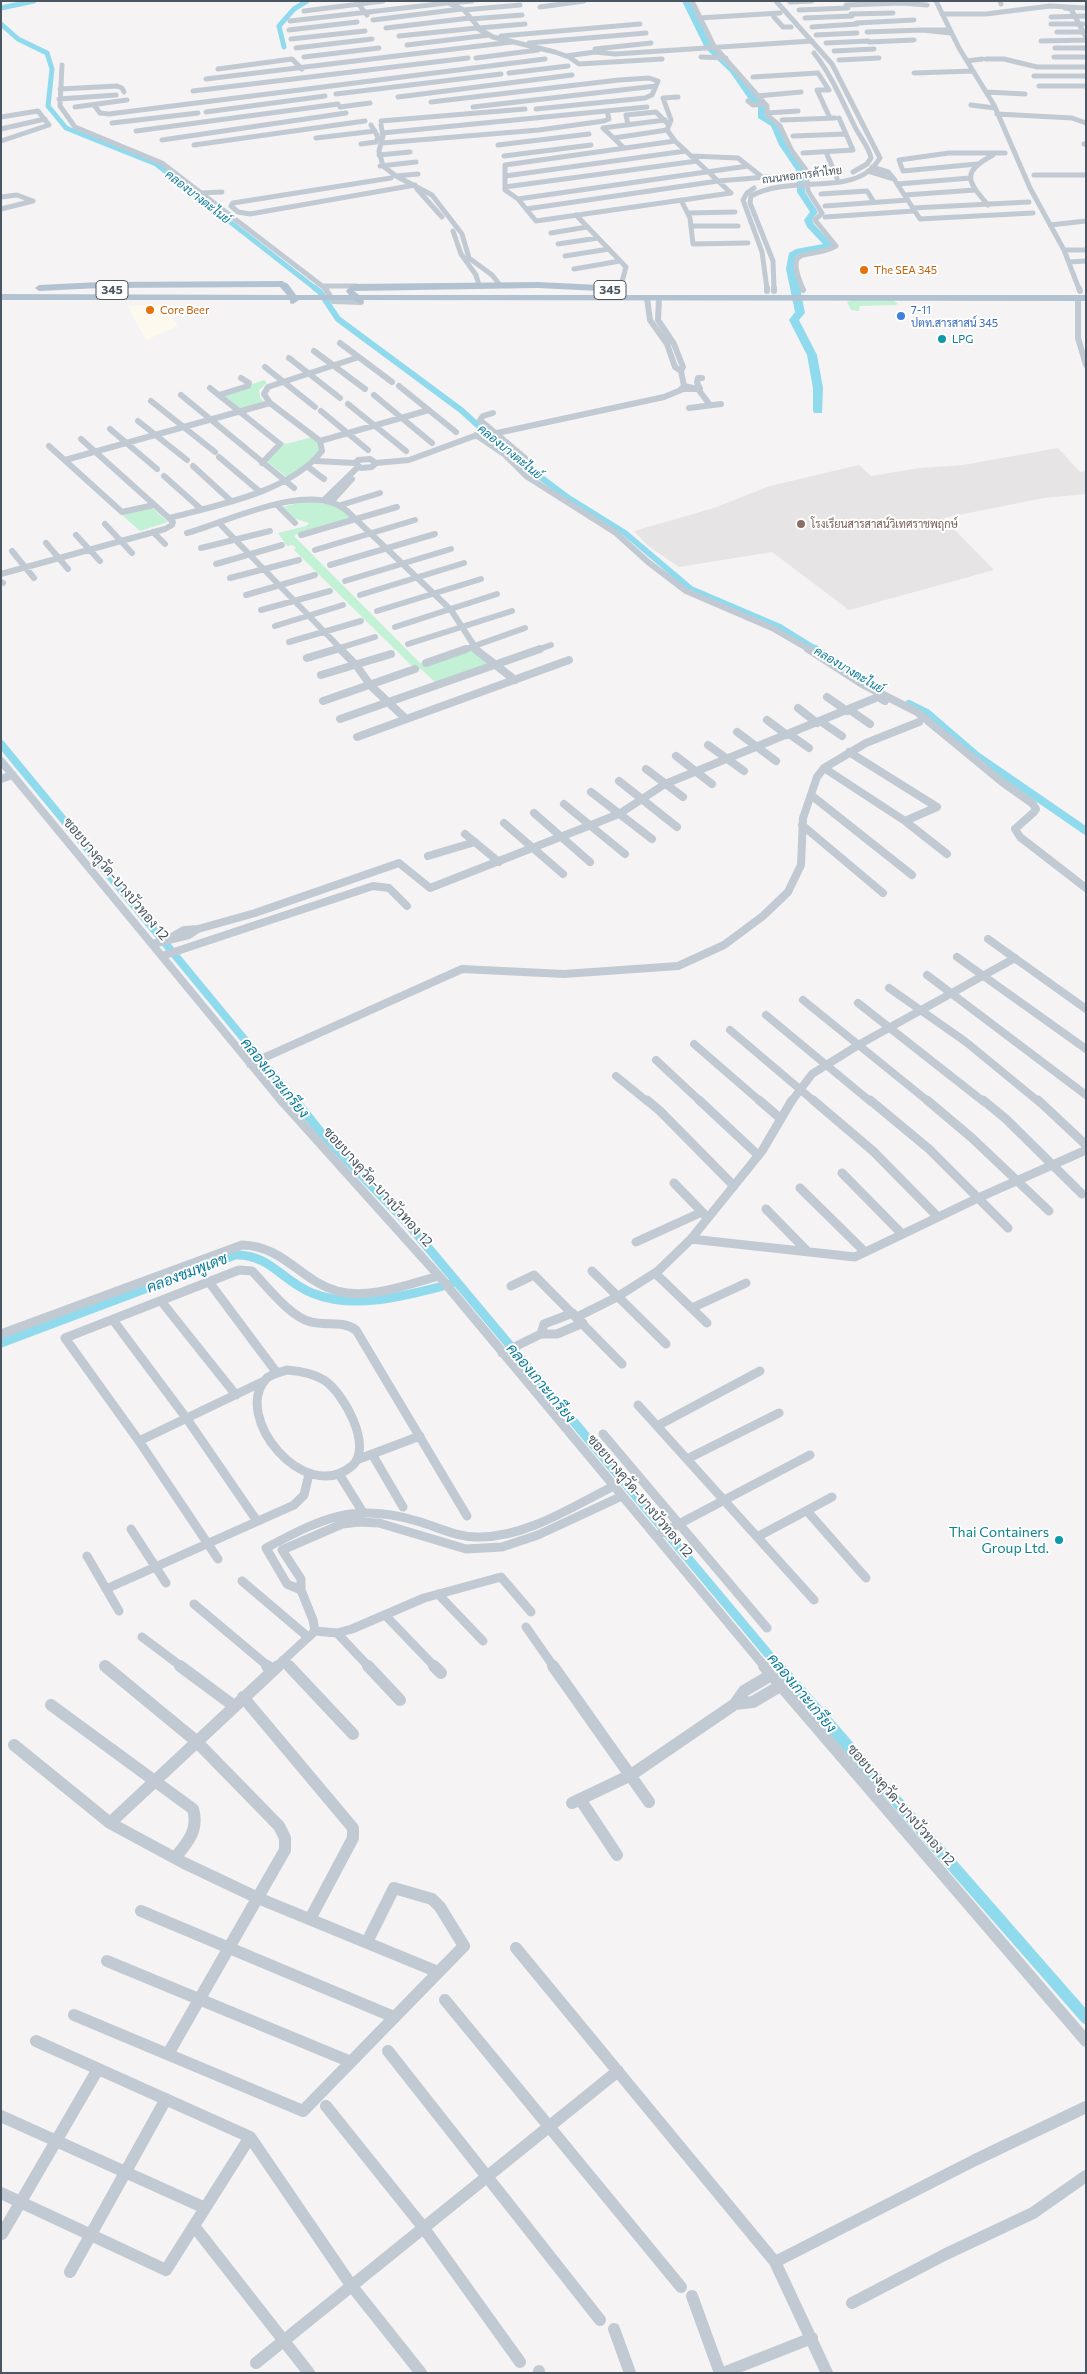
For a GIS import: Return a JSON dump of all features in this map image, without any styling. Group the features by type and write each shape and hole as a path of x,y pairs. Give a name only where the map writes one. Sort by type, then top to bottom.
{"main road":[{"path":"4,293 128,300 290,302 295,299 286,286 272,284 115,288"},
{"path":"500,285 620,289 644,295 520,300 365,302 350,291 350,287 500,285"},
{"path":"365,302 358,291 359,286 366,286"},
{"name":"345","path":"128,300 223,294 434,293 532,287 644,295 770,291 785,294"},
{"name":"345","path":"4,293 115,288 223,294"},
{"name":"345","path":"434,293 520,300"},
{"name":"345","path":"644,295 659,298 802,293 1082,294"}],"street":[{"path":"304,10 383,1"},
{"path":"290,21 447,2 472,1"},
{"path":"540,7 584,1"},
{"path":"692,1 712,48 757,96 761,104"},
{"name":"ถนนหอการค้าไทย","path":"770,1 831,75 850,118 871,158 858,170 837,178 806,183"},
{"path":"776,1 832,64 839,75 865,131 878,153 878,161 870,169"},
{"path":"790,2 812,1"},
{"path":"936,1 967,61 995,108 1069,262 1082,294 1078,332 1080,348 1086,365"},
{"path":"1078,1 1079,8"},
{"path":"447,2 463,10 479,28 491,36 555,52 582,64 662,59"},
{"path":"357,3 372,20 399,36 414,55"},
{"path":"799,10 846,5 901,3 927,5"},
{"path":"372,20 520,5"},
{"path":"838,60 882,59 862,32 846,5"},
{"path":"942,14 986,14 1050,6 1086,8"},
{"path":"1050,8 1072,9 1085,35"},
{"path":"699,18 780,13"},
{"path":"805,18 893,13"},
{"path":"350,14 388,58"},
{"path":"386,28 471,18 522,15"},
{"path":"1051,16 1086,16"},
{"path":"774,17 783,27 791,27"},
{"path":"812,27 914,20"},
{"path":"289,30 357,22"},
{"path":"399,36 525,24"},
{"path":"406,45 640,24"},
{"path":"1051,24 1086,24"},
{"path":"573,30 580,39"},
{"path":"816,35 922,30 951,31"},
{"path":"291,39 365,31"},
{"path":"1057,32 1085,35"},
{"path":"522,44 646,33"},
{"path":"615,35 622,46"},
{"path":"1041,41 1085,35"},
{"path":"296,48 372,39"},
{"path":"826,43 914,40"},
{"path":"206,79 512,42"},
{"path":"555,52 651,43"},
{"path":"712,48 735,43"},
{"path":"568,57 813,43"},
{"path":"304,57 379,48"},
{"path":"1055,48 1086,48 1083,51 1085,61"},
{"path":"476,58 543,49"},
{"path":"834,51 874,50"},
{"path":"701,57 723,58"},
{"path":"1054,57 1085,61"},
{"path":"193,91 468,58"},
{"path":"967,61 1004,58 1018,64 1031,66 1055,66 1085,61"},
{"path":"218,69 292,59 302,68"},
{"path":"94,105 98,112 105,114 322,85 545,59"},
{"path":"62,65 63,74 59,99 63,112 75,128 162,163 324,286 333,301 365,302"},
{"path":"497,65 528,100 539,130 553,149"},
{"path":"112,123 568,66"},
{"path":"914,73 973,71"},
{"path":"753,77 818,73 830,90 817,90 830,118"},
{"path":"398,97 572,76"},
{"path":"1034,76 1086,76"},
{"path":"315,77 346,113 369,123 375,131 379,143 380,166"},
{"path":"194,145 369,123 645,98 652,95 658,80 648,78 431,102"},
{"path":"60,90 117,86 122,88 124,92"},
{"path":"473,107 656,86"},
{"path":"1039,86 1086,86"},
{"path":"757,96 801,92"},
{"path":"986,92 1025,94"},
{"path":"59,99 116,95"},
{"path":"614,138 667,125 671,120 663,98 678,97"},
{"path":"75,107 127,100"},
{"path":"748,101 752,104 761,104 768,108 768,117 780,126 792,151 806,170 806,183 809,194 822,213 815,219 817,224 836,246 831,249 802,253 798,256 796,261 802,293"},
{"path":"197,102 221,142"},
{"path":"136,131 339,105 370,103"},
{"path":"971,105 995,108"},
{"path":"382,133 647,107"},
{"path":"361,144 539,130 607,120 609,119 606,111"},
{"path":"767,113 798,111"},
{"path":"1,117 27,112 40,112 49,125 45,128 1,141"},
{"path":"628,125 626,115 656,112 667,125 675,141 731,193 536,221 518,199 505,190 506,164 675,141"},
{"path":"162,140 346,113"},
{"path":"997,114 1074,118 1086,124"},
{"path":"802,152 853,150 839,118"},
{"path":"782,120 850,118"},
{"path":"1,129 45,119"},
{"path":"381,123 382,133 379,143 373,151 380,166 393,177 419,190 435,208 462,241 462,255 477,272 479,285"},
{"path":"624,148 603,128 628,125 667,125"},
{"path":"316,138 375,131"},
{"path":"498,145 589,134"},
{"path":"792,136 846,134"},
{"path":"504,156 591,145"},
{"path":"505,176 686,151"},
{"path":"379,155 410,152"},
{"path":"826,152 837,178"},
{"path":"991,152 996,160"},
{"path":"991,152 977,164 970,178 975,190 996,215"},
{"path":"977,164 903,171 899,160 949,153 1004,153"},
{"path":"583,154 636,207"},
{"path":"691,156 738,158 762,177"},
{"path":"505,187 696,161"},
{"path":"380,166 416,162"},
{"path":"518,199 748,166"},
{"path":"870,169 888,172 898,184 920,220 1033,213"},
{"name":"ถนนหอการค้าไทย","path":"770,291 773,260 750,199 753,194 765,189 794,184 843,180 870,169"},
{"path":"1027,174 1047,170"},
{"path":"415,185 250,214 238,212 231,206 233,203 418,174"},
{"path":"1027,174 1086,175"},
{"path":"526,210 718,181 792,175"},
{"path":"393,177 415,185 432,195 442,207 462,241 469,258 492,275 500,285"},
{"path":"898,184 970,178"},
{"path":"825,206 975,190"},
{"path":"821,194 867,191 874,202"},
{"path":"200,193 222,192"},
{"path":"1,197 23,196 33,201 1,209"},
{"path":"681,200 688,213 693,244 748,242"},
{"path":"825,217 986,202 1028,202"},
{"path":"435,208 442,207"},
{"path":"688,213 735,212"},
{"path":"576,215 626,267 620,289"},
{"path":"1050,225 1086,221"},
{"path":"691,226 738,226"},
{"path":"551,233 587,227"},
{"path":"558,244 598,238"},
{"path":"565,256 609,249"},
{"path":"1064,250 1086,250"},
{"path":"574,268 620,261"},
{"path":"1069,262 1086,261"},
{"path":"477,272 485,271"},
{"path":"324,286 356,286"},
{"path":"644,295 650,320 667,344 675,367 681,371"},
{"path":"659,298 658,320 674,344 683,367 681,371 682,388"},
{"path":"650,320 658,320"},
{"path":"1078,332 1086,332"},
{"path":"340,343 392,382"},
{"path":"667,344 674,344"},
{"path":"314,351 365,389"},
{"path":"169,518 259,491 285,480 308,467 317,459 322,451 320,441 264,397 265,391 268,387 359,357"},
{"path":"289,358 340,398"},
{"path":"265,368 368,450"},
{"path":"219,395 248,386 249,383 241,378"},
{"path":"702,378 698,378 696,382 710,405"},
{"path":"399,386 456,432"},
{"path":"210,388 280,444 262,463"},
{"path":"324,500 350,477 365,468 372,467 376,463 409,460 479,434 495,433 664,397 682,388 700,390"},
{"path":"691,393 700,390"},
{"path":"181,394 294,488"},
{"path":"374,395 432,443"},
{"path":"151,400 259,491"},
{"path":"65,460 270,402"},
{"path":"348,404 406,451"},
{"path":"690,408 720,404"},
{"path":"320,441 349,435 429,410"},
{"path":"493,413 480,419 525,458"},
{"path":"138,421 187,460"},
{"path":"110,429 157,469"},
{"path":"479,434 504,454 526,476 616,533 648,562 691,594 760,622 787,636 862,684 917,712 939,728 1002,782 1033,804 1036,808 1034,812 1018,823 1015,830 1020,837 1086,888"},
{"path":"1,574 153,532 169,527 173,522 81,439"},
{"path":"48,446 122,512 154,505"},
{"path":"332,501 350,477 356,464 366,458 376,463"},
{"path":"317,459 356,464 365,468"},
{"path":"193,466 230,500"},
{"path":"308,467 324,479"},
{"path":"164,476 201,509"},
{"path":"341,505 380,493"},
{"path":"187,533 297,500 324,500 341,505 420,578 451,610 473,648 515,680"},
{"path":"278,506 295,522"},
{"path":"302,535 397,507"},
{"path":"315,550 414,520"},
{"path":"105,524 132,553"},
{"path":"220,524 356,664 371,686 406,719"},
{"path":"201,548 270,531"},
{"path":"153,532 165,544"},
{"path":"330,565 435,534"},
{"path":"76,535 100,561"},
{"path":"46,543 68,569"},
{"path":"216,564 282,545"},
{"path":"345,581 451,549"},
{"path":"12,552 34,578"},
{"path":"230,578 299,560"},
{"path":"360,595 464,563"},
{"path":"246,594 316,575"},
{"path":"377,611 481,579"},
{"path":"261,610 330,591"},
{"path":"395,627 497,594"},
{"path":"275,626 343,605"},
{"path":"408,644 512,611"},
{"path":"289,642 361,621"},
{"path":"426,663 473,648 525,628"},
{"path":"307,658 375,637"},
{"path":"340,719 551,645"},
{"path":"321,675 391,654"},
{"path":"357,737 569,660"},
{"path":"323,702 415,669"},
{"path":"856,686 901,709"},
{"path":"826,697 870,724"},
{"path":"156,942 171,938 181,938 194,933 198,929 255,912 399,863 430,888 619,814 665,784 878,697"},
{"path":"798,708 842,736"},
{"path":"767,720 809,748"},
{"path":"251,1063 462,969 564,974 678,966 724,945 763,916 788,892 801,865 802,825 817,777 824,768 866,743 919,722"},
{"path":"737,732 776,761"},
{"path":"708,745 744,771"},
{"path":"849,752 937,807 905,821"},
{"path":"676,756 712,784"},
{"name":"ซอยบางคูวัด-บางบัวทอง 12","path":"1,761 8,772 156,942 279,1098 445,1282 780,1686 1084,2037"},
{"path":"824,768 905,821 947,854"},
{"path":"646,769 683,797"},
{"path":"1,779 8,772"},
{"path":"619,781 677,827"},
{"path":"591,792 652,839"},
{"path":"811,795 912,876"},
{"path":"564,804 592,825 625,854"},
{"path":"534,813 590,862"},
{"path":"504,823 563,874"},
{"path":"802,825 882,893"},
{"path":"465,834 499,862"},
{"path":"428,856 475,842"},
{"path":"165,955 373,886 389,888 406,906"},
{"path":"988,939 1086,1009"},
{"path":"957,957 1086,1049"},
{"path":"502,1352 541,1334 557,1334 578,1318 618,1297 655,1273 690,1239 705,1214 734,1186 758,1155 800,1089 812,1074 860,1044 1015,958"},
{"path":"927,975 1074,1084 1086,1095"},
{"path":"889,988 922,1010 1048,1108 1086,1145"},
{"path":"803,1000 860,1044 972,1138 1049,1211"},
{"path":"858,1003 1006,1119 1082,1194"},
{"path":"766,1015 929,1149 1008,1228"},
{"path":"730,1030 873,1151 938,1217"},
{"path":"694,1044 781,1119"},
{"path":"656,1060 758,1155"},
{"path":"616,1076 660,1111 734,1186"},
{"path":"690,1239 855,1257 978,1198 1086,1150"},
{"path":"842,1173 902,1234"},
{"path":"674,1183 705,1214"},
{"path":"800,1188 865,1252"},
{"path":"766,1209 807,1251"},
{"path":"636,1242 705,1214"},
{"path":"1,1334 242,1245 260,1244 314,1281 337,1291 365,1292 445,1282"},
{"path":"218,1559 139,1441 66,1338 239,1270 252,1271 303,1319 310,1322 353,1327 468,1516"},
{"path":"592,1271 666,1344"},
{"path":"655,1273 707,1323"},
{"path":"511,1286 534,1275 622,1364"},
{"path":"209,1282 277,1373"},
{"path":"692,1308 746,1283"},
{"path":"161,1301 236,1395"},
{"path":"541,1334 544,1324 578,1318"},
{"path":"113,1320 186,1419 257,1521"},
{"path":"139,1441 236,1395 277,1373 287,1370 303,1372 326,1381 356,1427 362,1451 359,1459 348,1471 330,1478 309,1474 286,1461 268,1435 257,1411 258,1391 262,1382"},
{"path":"657,1426 760,1371"},
{"path":"638,1405 814,1600"},
{"path":"686,1460 779,1413"},
{"path":"603,1434 676,1525 767,1628"},
{"path":"359,1459 420,1436"},
{"path":"372,1454 404,1507"},
{"path":"656,1536 722,1499 810,1455"},
{"path":"106,1588 301,1500 306,1493 309,1474"},
{"path":"339,1474 362,1511 362,1522"},
{"path":"266,1548 312,1524 350,1512 362,1511 395,1515 464,1536 496,1536 543,1519 614,1486"},
{"path":"266,1548 282,1550 342,1524 362,1522 379,1523 466,1548 484,1549 519,1543 622,1496"},
{"path":"757,1537 832,1497"},
{"path":"807,1511 866,1578"},
{"path":"543,1519 550,1529"},
{"path":"131,1529 166,1583"},
{"path":"266,1548 287,1584 301,1590"},
{"path":"282,1550 301,1579 301,1590 313,1620 311,1634"},
{"path":"87,1556 119,1612"},
{"path":"110,1823 311,1634 352,1629 438,1594 501,1577 530,1612"},
{"path":"242,1581 311,1634"},
{"path":"438,1594 483,1641"},
{"path":"194,1604 272,1670"},
{"path":"385,1615 441,1673"},
{"path":"526,1627 649,1802"},
{"path":"337,1632 400,1700"},
{"path":"142,1637 234,1706"},
{"path":"282,1660 353,1734"},
{"path":"105,1666 196,1741 279,1826 285,1838 285,1850 168,2054"},
{"path":"617,1855 576,1801 631,1775 734,1704 744,1691 771,1675"},
{"path":"734,1704 753,1702 780,1686"},
{"path":"243,1697 353,1828 353,1838 310,1919"},
{"path":"51,1705 193,1809 198,1820 196,1830 175,1858"},
{"path":"14,1746 110,1823 175,1858 258,1898 438,1972"},
{"path":"74,2015 303,2111 464,1946 440,1907 432,1899 394,1888 367,1942"},
{"path":"141,1911 394,2017"},
{"path":"516,1948 775,2262 812,2338 826,2373"},
{"path":"107,1961 351,2062"},
{"path":"445,2000 681,2287"},
{"path":"36,2041 250,2137 351,2285 421,2373"},
{"path":"388,2051 600,2320"},
{"path":"2,2234 98,2068"},
{"path":"256,2363 283,2339 618,2071"},
{"path":"70,2272 166,2099"},
{"path":"326,2106 422,2227 520,2362"},
{"path":"775,2262 975,2160 1086,2107"},
{"path":"1,2116 206,2208"},
{"path":"1,2193 166,2270 250,2137"},
{"path":"852,2303 946,2254 1033,2213 1086,2176"},
{"path":"194,2226 309,2373"},
{"path":"692,2296 721,2373 812,2338"},
{"path":"614,2329 630,2373"}],"shaded area":[{"path":"159,304 168,311 178,326 146,340 127,306"},
{"name":"โรงเรียนสารสาสน์วิเทศราชพฤกษ์","path":"1058,448 1080,472 1086,471 1086,494 1044,498 943,518 994,570 849,610 772,552 679,567 648,546 634,531 714,508 770,486 859,465 871,476 920,468 963,465"}],"green space":[{"path":"852,300 893,300 898,304 860,306 859,311 851,310 847,302"},
{"path":"264,380 267,383 259,390 260,397 264,402 238,409 221,395"},
{"path":"313,437 318,440 321,451 288,478 265,460 283,442 286,444"},
{"path":"307,501 339,506 351,519 295,535 295,537 419,662 423,664 472,649 489,665 436,683 421,669 416,670 294,550 296,548 293,545 287,546 278,533 306,526 309,523 292,518 282,507"},
{"path":"150,506 168,522 140,531 122,515"}],"waterway":[{"name":"คลองบางตะไนย์","path":"1,8 34,1"},
{"path":"284,47 279,26 294,9 307,1"},
{"path":"686,1 708,46 733,70 751,96 762,106 761,116 775,125 783,145 800,170 801,192 814,212 808,220 810,225 830,246 799,251 792,255 791,262 792,277 800,313 795,316 794,320 812,355 813,369 818,388 818,411"},
{"name":"คลองบางตะไนย์","path":"1,24 18,39 47,53 52,69 48,106 66,128 156,164 316,289"},
{"name":"คลองบางตะไนย์","path":"315,288 320,292 338,319 461,410 507,452 567,497 625,533 691,589 780,627 817,650"},
{"name":"คลองบางตะไนย์","path":"815,649 877,688"},
{"name":"คลองบางตะไนย์","path":"909,704 927,713 977,756 1086,831"},
{"name":"คลองเกาะเกรียง","path":"1,744 296,1102"},
{"name":"คลองเกาะเกรียง","path":"295,1100 323,1135 410,1226 779,1667"},
{"name":"คลองชมพูเดช","path":"1,1343 235,1255 247,1256 267,1263 292,1282 312,1293 346,1301 382,1299 417,1293 451,1284"},
{"name":"คลองเกาะเกรียง","path":"778,1666 1086,2018"}],"place":[{"name":"The SEA 345","path":"864,270"},
{"name":"Core Beer","path":"150,310"},
{"name":"7-11 ปตท.สารสาสน์ 345","path":"901,316"},
{"name":"LPG","path":"942,339"},
{"name":"โรงเรียนสารสาสน์วิเทศราชพฤกษ์","path":"801,524"},
{"name":"Thai Containers Group Ltd.","path":"1059,1540"}]}
